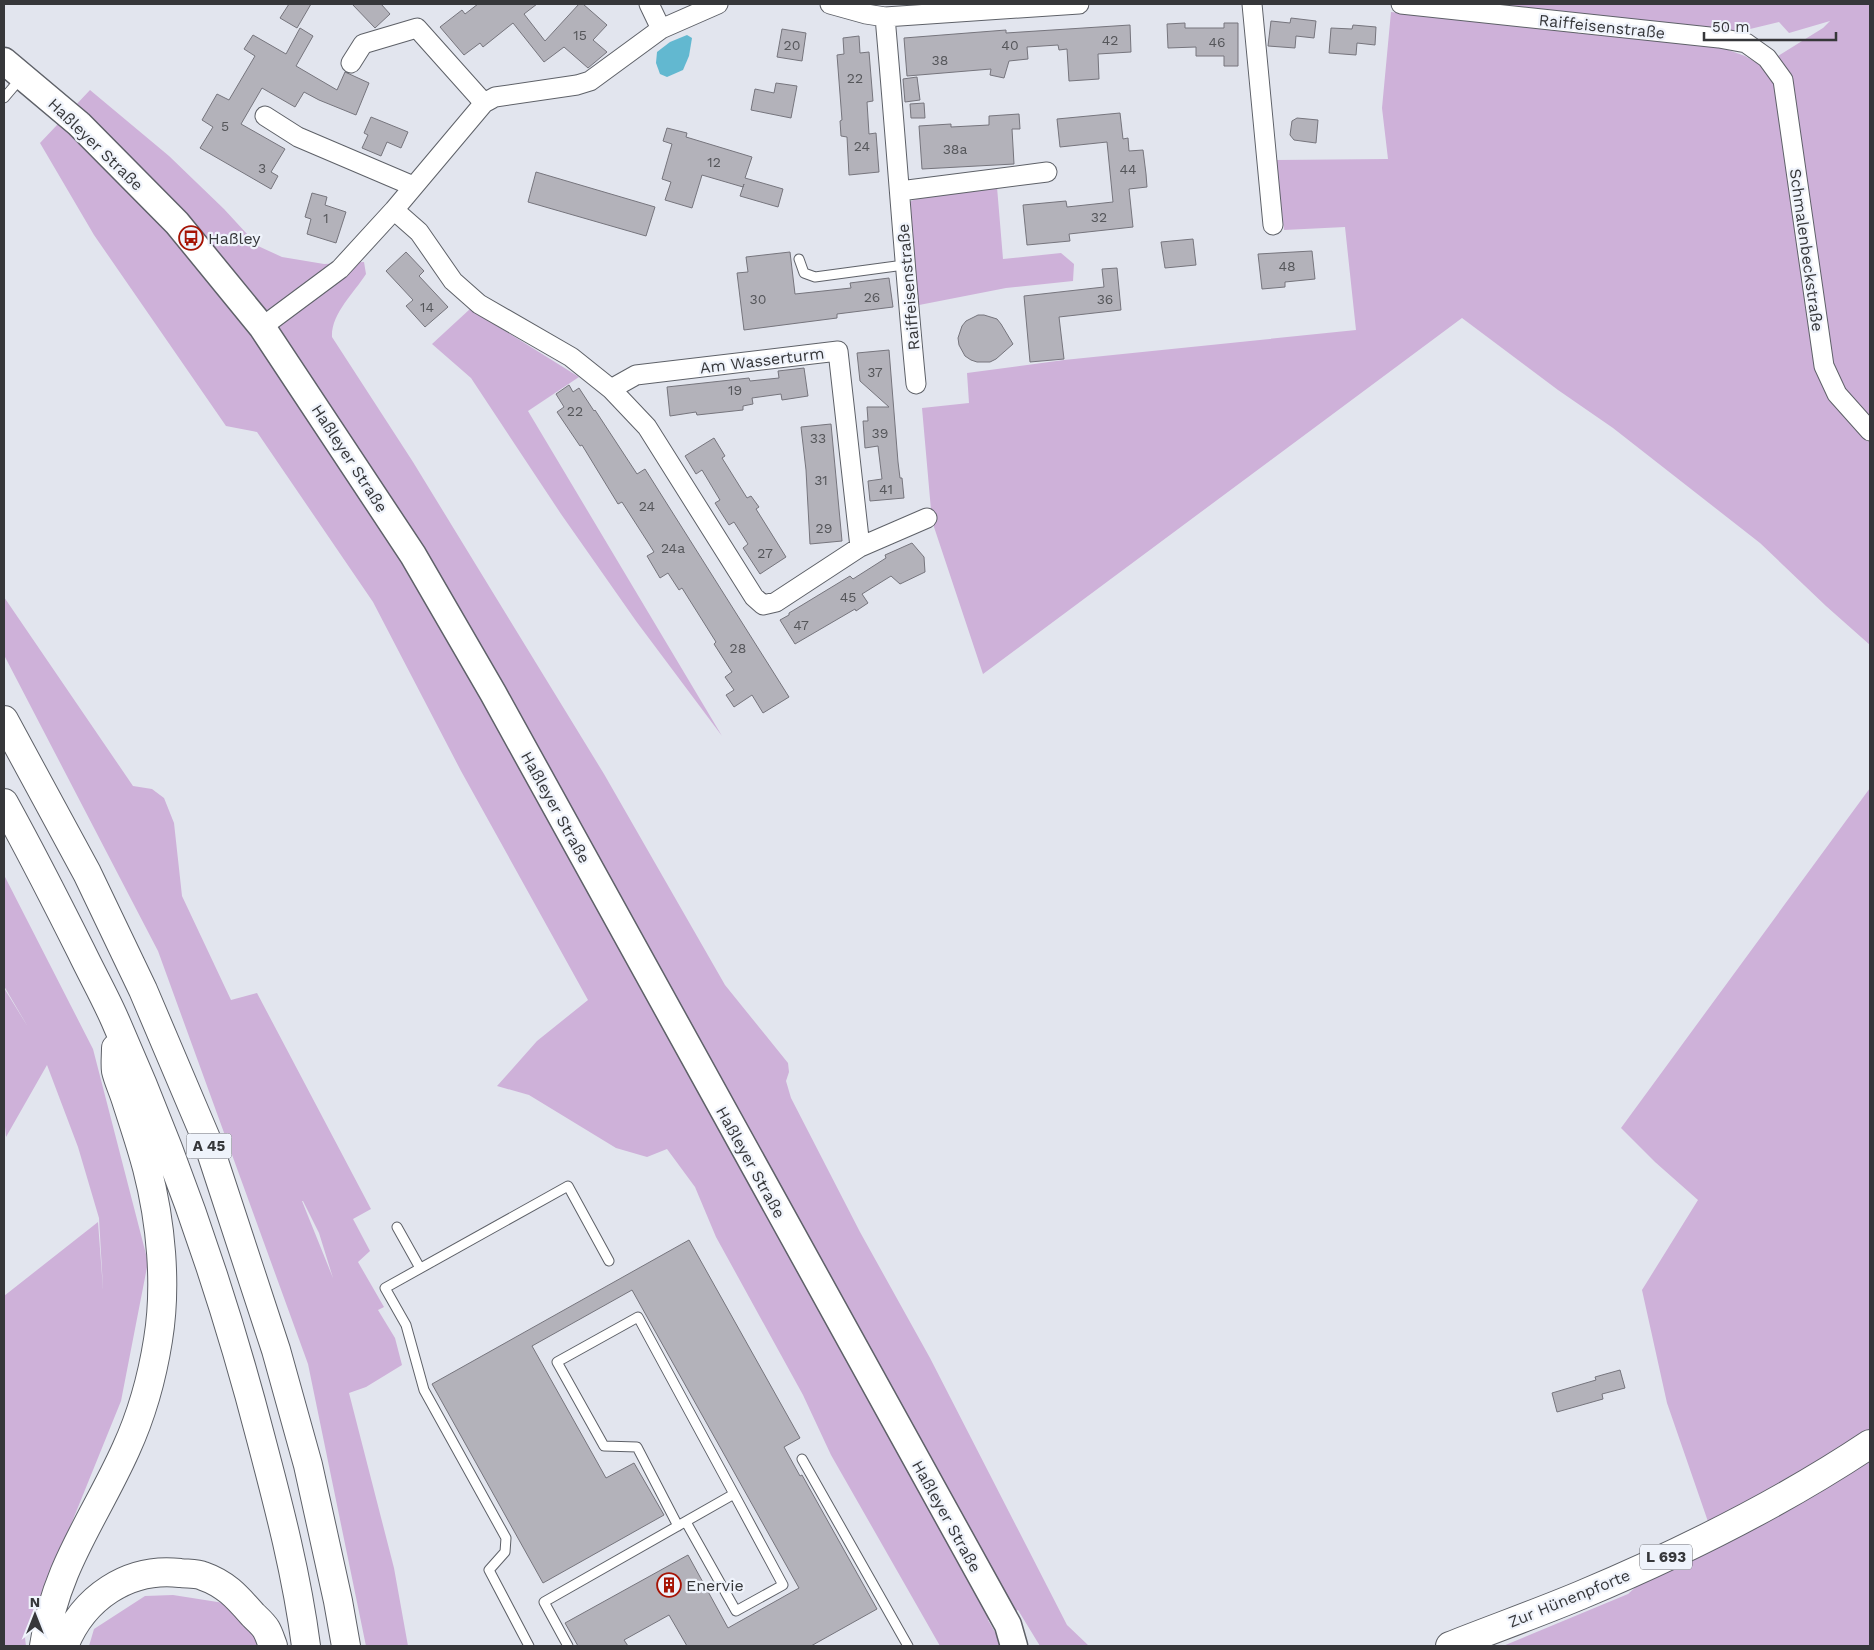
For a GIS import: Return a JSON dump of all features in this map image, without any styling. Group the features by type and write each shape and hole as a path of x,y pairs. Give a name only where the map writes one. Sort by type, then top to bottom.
{"main road":[{"name":"Haßleyer Straße","path":"13,68 79,124 177,223 262,327 408,546 493,693 1011,1636 1028,1646"},
{"name":"A 45","path":"4,720 87,874 143,990 208,1143 276,1350 308,1465 346,1646"},
{"name":"A 45","path":"4,803 37,862 115,1019 169,1152 210,1265 240,1359 282,1517 301,1610 306,1646"},
{"path":"44,1646 49,1615 58,1585 75,1546 126,1449 141,1412 152,1373 158,1338 162,1296 156,1213 148,1169 116,1071 115,1019"},
{"name":"Zur Hünenpforte","path":"1450,1646 1580,1595 1666,1557 1778,1499 1839,1465 1870,1444"},
{"path":"64,1646 81,1614 98,1597 118,1584 145,1574 169,1572 202,1575 232,1591 266,1629 273,1646"}],"street":[{"path":"649,4 661,29"},
{"path":"262,327 340,269 394,210 484,103 495,97 577,86 590,81 661,29 718,4"},
{"path":"830,4 885,17 1079,4"},
{"path":"1252,4 1273,224"},
{"name":"Raiffeisenstraße","path":"1401,4 1719,38 1746,43 1767,58"},
{"name":"Raiffeisenstraße","path":"885,17 900,191 904,265 916,384"},
{"path":"351,63 363,44 417,28 484,103"},
{"name":"Schmalenbeckstraße","path":"1767,58 1784,80 1824,366 1837,394 1870,431"},
{"path":"265,116 298,137 413,186"},
{"path":"900,191 1047,172"},
{"path":"394,210 419,232 453,281 479,304 571,357 611,388 647,427 754,597 763,605 776,602 860,547 927,518"},
{"name":"Am Wasserturm","path":"611,388 636,375 838,351 860,547"}],"lane":[{"path":"4,98 13,68"},
{"path":"799,260 804,273 815,277 904,265"},
{"path":"529,1646 489,1570 505,1552 506,1538 424,1390 406,1325 385,1288 568,1186 609,1260"},
{"path":"397,1227 420,1268"},
{"path":"638,1317 734,1494 783,1585 736,1612 637,1447 604,1446 557,1362 638,1317"},
{"path":"802,1459 908,1646"},
{"path":"568,1646 544,1602 734,1494"}],"shaded area":[{"path":"1466,4 1870,4 1870,645 1760,543 1613,428 1558,390 1462,318 983,674 932,521 922,408 969,403 967,373 1064,360 1356,330 1345,227 1284,230 1276,160 1388,159 1382,108 1391,12 1717,46 1745,56 1762,66 1823,28 1830,21 1789,33 1779,22 1750,29 1720,33"},
{"path":"90,90 169,156 224,209 258,246 282,257 324,264 364,262 366,274 339,312 335,320 332,337 413,462 604,774 725,985 788,1063 789,1072 786,1081 791,1098 860,1232 930,1358 1067,1625 1089,1646 1040,1646 1018,1610 988,1620 1003,1646 940,1646 831,1455 803,1395 716,1237 695,1187 667,1149 647,1157 616,1148 529,1095 497,1086 537,1041 588,1000 461,771 373,602 257,432 226,426 94,235 40,143"},
{"path":"997,187 1003,259 1061,253 1074,264 1073,281 1006,288 914,306 906,209 911,201 925,196"},
{"path":"470,309 579,377 528,411 722,736 636,621 561,514 471,378 432,344"},
{"path":"4,597 133,786 152,789 164,798 174,823 182,896 231,1000 257,993 371,1209 353,1219 370,1251 358,1262 384,1307 378,1310 395,1338 402,1365 366,1387 349,1393 394,1568 408,1646 366,1646 308,1364 158,951 4,655","holes":["302,1201 319,1233 333,1278"]},
{"path":"1870,788 1870,1646 1503,1646 1628,1594 1648,1576 1713,1536 1667,1403 1642,1290 1698,1200 1655,1162 1621,1128"},
{"path":"4,875 93,1049 148,1262 121,1401 25,1638 26,1646 4,1646 4,1296 98,1222 103,1288 99,1218 78,1147 47,1065 6,1137 6,1127 5,1137 4,1135 4,988 28,1027 4,986"},
{"path":"173,1595 224,1603 255,1637 257,1646 89,1646 94,1629 145,1596"}],"water":[{"path":"687,35 692,38 689,56 683,70 667,77 660,74 656,63 657,52 670,42"}],"building":[{"path":"289,4 311,4 297,28 280,18"},
{"path":"352,4 381,4 390,14 375,28"},
{"path":"478,4 537,4 524,14 545,41 579,4 583,4 607,25 593,40 607,52 588,68 564,47 544,62 513,23 483,47 480,43 464,55 440,27 462,10 465,14"},
{"path":"1291,18 1316,21 1314,38 1296,36 1295,48 1268,46 1271,21 1290,23"},
{"path":"1185,23 1185,28 1224,28 1224,23 1238,23 1238,66 1224,66 1224,56 1196,56 1196,47 1168,48 1167,24"},
{"path":"1130,25 1131,52 1098,54 1099,79 1069,81 1067,49 1059,50 1058,45 1027,47 1028,59 1009,61 1004,78 990,75 991,69 907,76 904,38 1006,30 1006,33"},
{"path":"1353,25 1376,27 1375,45 1357,43 1356,55 1329,53 1331,28 1352,29"},
{"path":"300,28 313,36 296,66 337,90 345,72 369,83 356,115 304,92 295,107 262,88 241,124 285,149 271,172 278,176 271,189 200,148 213,127 202,120 217,94 229,100 255,56 244,49 253,35 286,54"},
{"path":"782,29 806,33 802,61 777,57"},
{"path":"859,36 860,53 869,52 873,101 867,102 869,134 876,133 879,172 849,175 847,137 841,136 840,121 842,120 837,55 844,54 843,38"},
{"path":"917,77 920,100 905,102 903,79"},
{"path":"776,83 797,86 791,118 751,110 755,89 774,93"},
{"path":"924,103 925,118 911,118 910,104"},
{"path":"1120,113 1123,139 1128,138 1129,151 1143,150 1146,174 1147,187 1129,189 1133,227 1069,234 1070,241 1027,245 1023,205 1066,201 1067,207 1113,202 1107,142 1060,147 1057,119"},
{"path":"1019,114 1020,129 1012,129 1014,164 922,169 919,126 951,124 951,127 989,125 989,116"},
{"path":"371,117 408,132 401,148 387,142 381,156 362,148 368,135 364,133"},
{"path":"1297,118 1318,120 1316,143 1294,140 1290,135 1292,121"},
{"path":"667,128 687,133 686,137 752,157 745,178 783,189 778,207 740,196 743,187 702,175 692,208 665,200 671,182 662,179 672,144 663,141"},
{"path":"536,172 655,207 646,236 528,202"},
{"path":"312,193 327,197 325,205 346,212 336,243 307,234 311,219 305,217"},
{"path":"1193,239 1196,265 1165,268 1161,242"},
{"path":"1312,251 1315,279 1285,282 1285,287 1262,289 1258,254"},
{"path":"406,252 424,271 419,276 448,307 425,327 406,306 413,300 386,271"},
{"path":"790,252 795,294 851,288 850,283 889,278 893,307 837,314 837,318 744,330 737,273 748,272 746,257"},
{"path":"1117,268 1121,310 1059,317 1064,359 1030,362 1024,296 1104,287 1102,269"},
{"path":"978,315 997,319 1013,344 990,362 971,360 965,356 959,345 958,338 962,326 966,321"},
{"path":"889,350 898,462 904,498 870,501 868,481 882,479 878,446 865,448 863,421 868,421 867,407 889,407 860,381 857,353"},
{"path":"804,368 808,396 782,400 781,394 752,398 753,404 743,406 743,410 697,415 696,412 670,416 667,387 749,378 750,381 779,378 778,371"},
{"path":"569,385 573,392 579,388 637,474 645,469 789,697 763,713 752,695 734,707 726,695 734,690 725,677 732,672 714,644 716,642 682,588 679,590 668,573 660,578 647,556 654,552 622,502 618,504 582,445 580,446 557,412 564,407 556,394"},
{"path":"831,424 842,541 810,544 806,470 801,427"},
{"path":"714,438 725,456 722,458 747,498 751,496 759,507 756,509 786,557 760,574 743,548 748,544 734,522 729,525 715,503 720,500 702,470 696,474 685,456"},
{"path":"912,543 924,557 925,572 900,584 891,576 862,594 868,603 795,644 780,620 850,576 853,579 886,558 885,555"},
{"path":"689,1240 800,1438 784,1447 800,1476 802,1475 877,1609 811,1646 687,1646 669,1615 624,1640 628,1646 578,1646 565,1623 688,1555 728,1628 799,1588 632,1290 532,1346 606,1478 634,1463 664,1515 543,1583 432,1384"},
{"path":"1620,1370 1625,1388 1602,1394 1603,1399 1557,1412 1552,1393 1596,1380 1595,1377"}],"place":[{"name":"Haßley","path":"191,238"},
{"name":"Enervie","path":"669,1585"}]}
